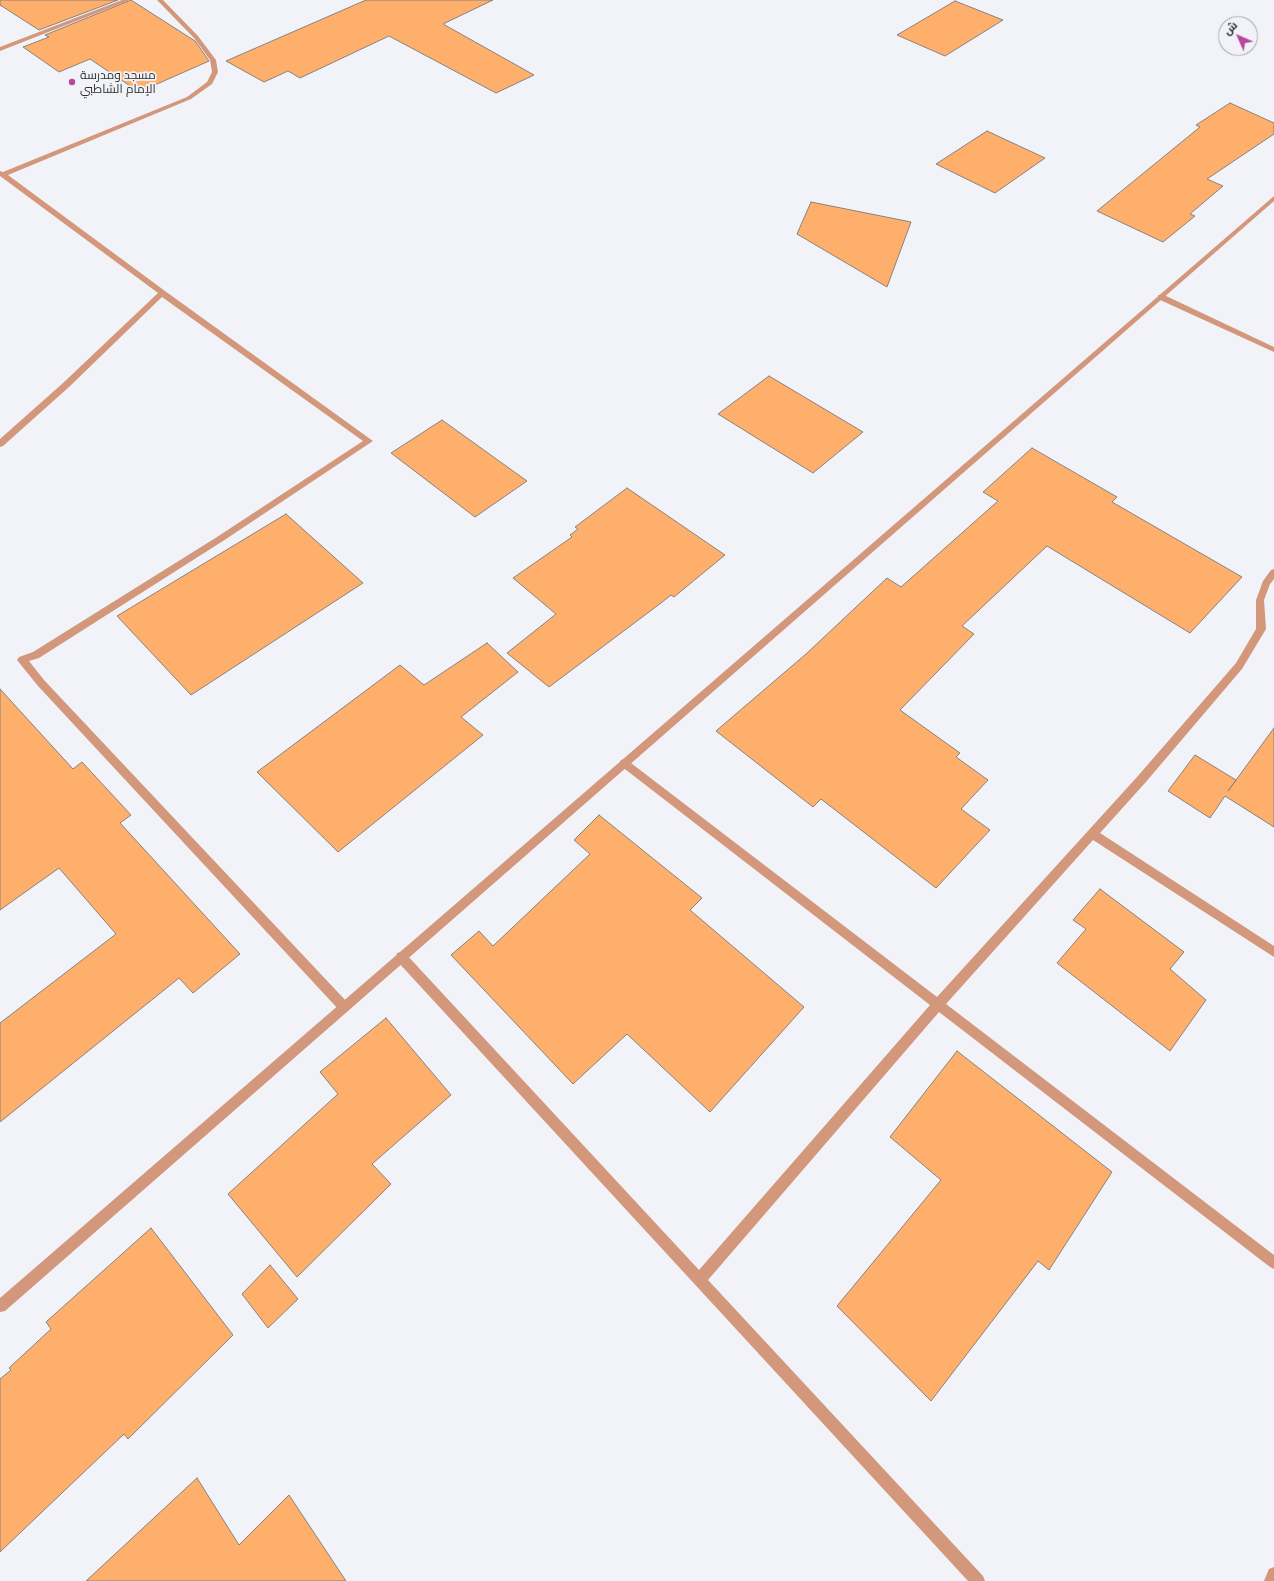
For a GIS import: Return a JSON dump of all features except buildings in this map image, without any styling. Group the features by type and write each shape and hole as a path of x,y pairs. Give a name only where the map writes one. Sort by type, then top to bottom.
{"street":[{"path":"0,49 127,0"},
{"path":"1,174 189,98 210,83 215,72 213,60 196,36 160,0"},
{"path":"1,174 162,293 369,442 213,543 36,654 22,660 41,683 344,1006"},
{"path":"0,1306 1274,198"},
{"path":"0,444 66,385 162,293"},
{"path":"1161,297 1274,350"},
{"path":"699,1280 938,1004 1093,834 1239,666 1261,629 1260,600 1266,583 1274,572"},
{"path":"624,763 1274,1263"},
{"path":"1093,834 1274,952"},
{"path":"401,957 978,1581"},
{"path":"1271,1581 1274,1574"}],"place":[{"name":"مسجد ومدرسة الإمام الشاطبي","path":"72,82"}]}
